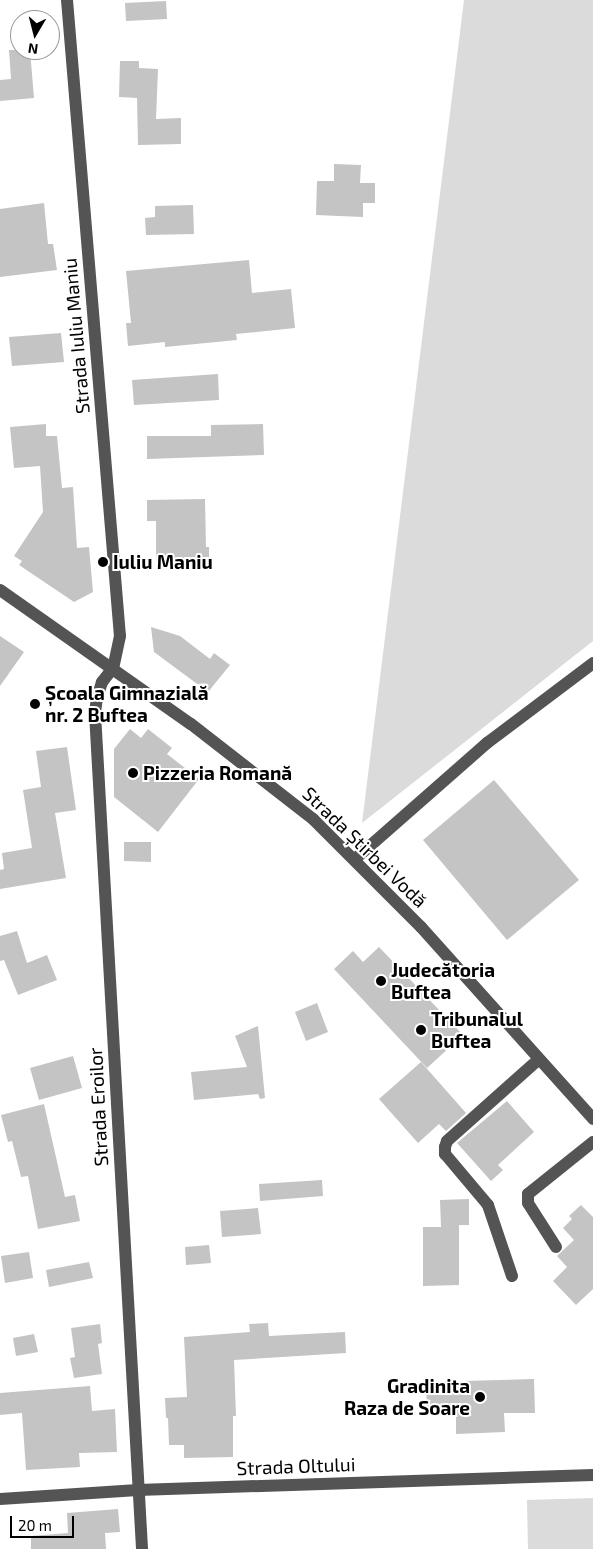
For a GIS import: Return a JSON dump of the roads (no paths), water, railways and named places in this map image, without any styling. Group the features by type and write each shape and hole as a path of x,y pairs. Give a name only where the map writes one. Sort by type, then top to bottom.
{"street":[{"name":"Strada Iuliu Maniu","path":"67,0 120,636 113,668"},
{"name":"Strada Știrbei Vodă","path":"0,590 113,668 260,776 313,819 355,859 421,928 593,1119"},
{"name":"Strada Eroilor","path":"113,668 102,682 95,713 142,1549"},
{"path":"355,859 487,743 592,668"},
{"path":"512,1276 488,1205 445,1154 444,1147 447,1141 540,1060"},
{"path":"556,1247 528,1203 528,1194 593,1142"},
{"name":"Strada Oltului","path":"0,1499 138,1490 593,1475"}],"place":[{"name":"Iuliu Maniu","path":"103,562"},
{"name":"Școala Gimnazială nr. 2 Buftea","path":"35,704"},
{"name":"Pizzeria Romană","path":"133,773"},
{"name":"Judecătoria Buftea","path":"381,981"},
{"name":"Tribunalul Buftea","path":"421,1030"},
{"name":"Gradinita Raza de Soare","path":"480,1397"}]}
